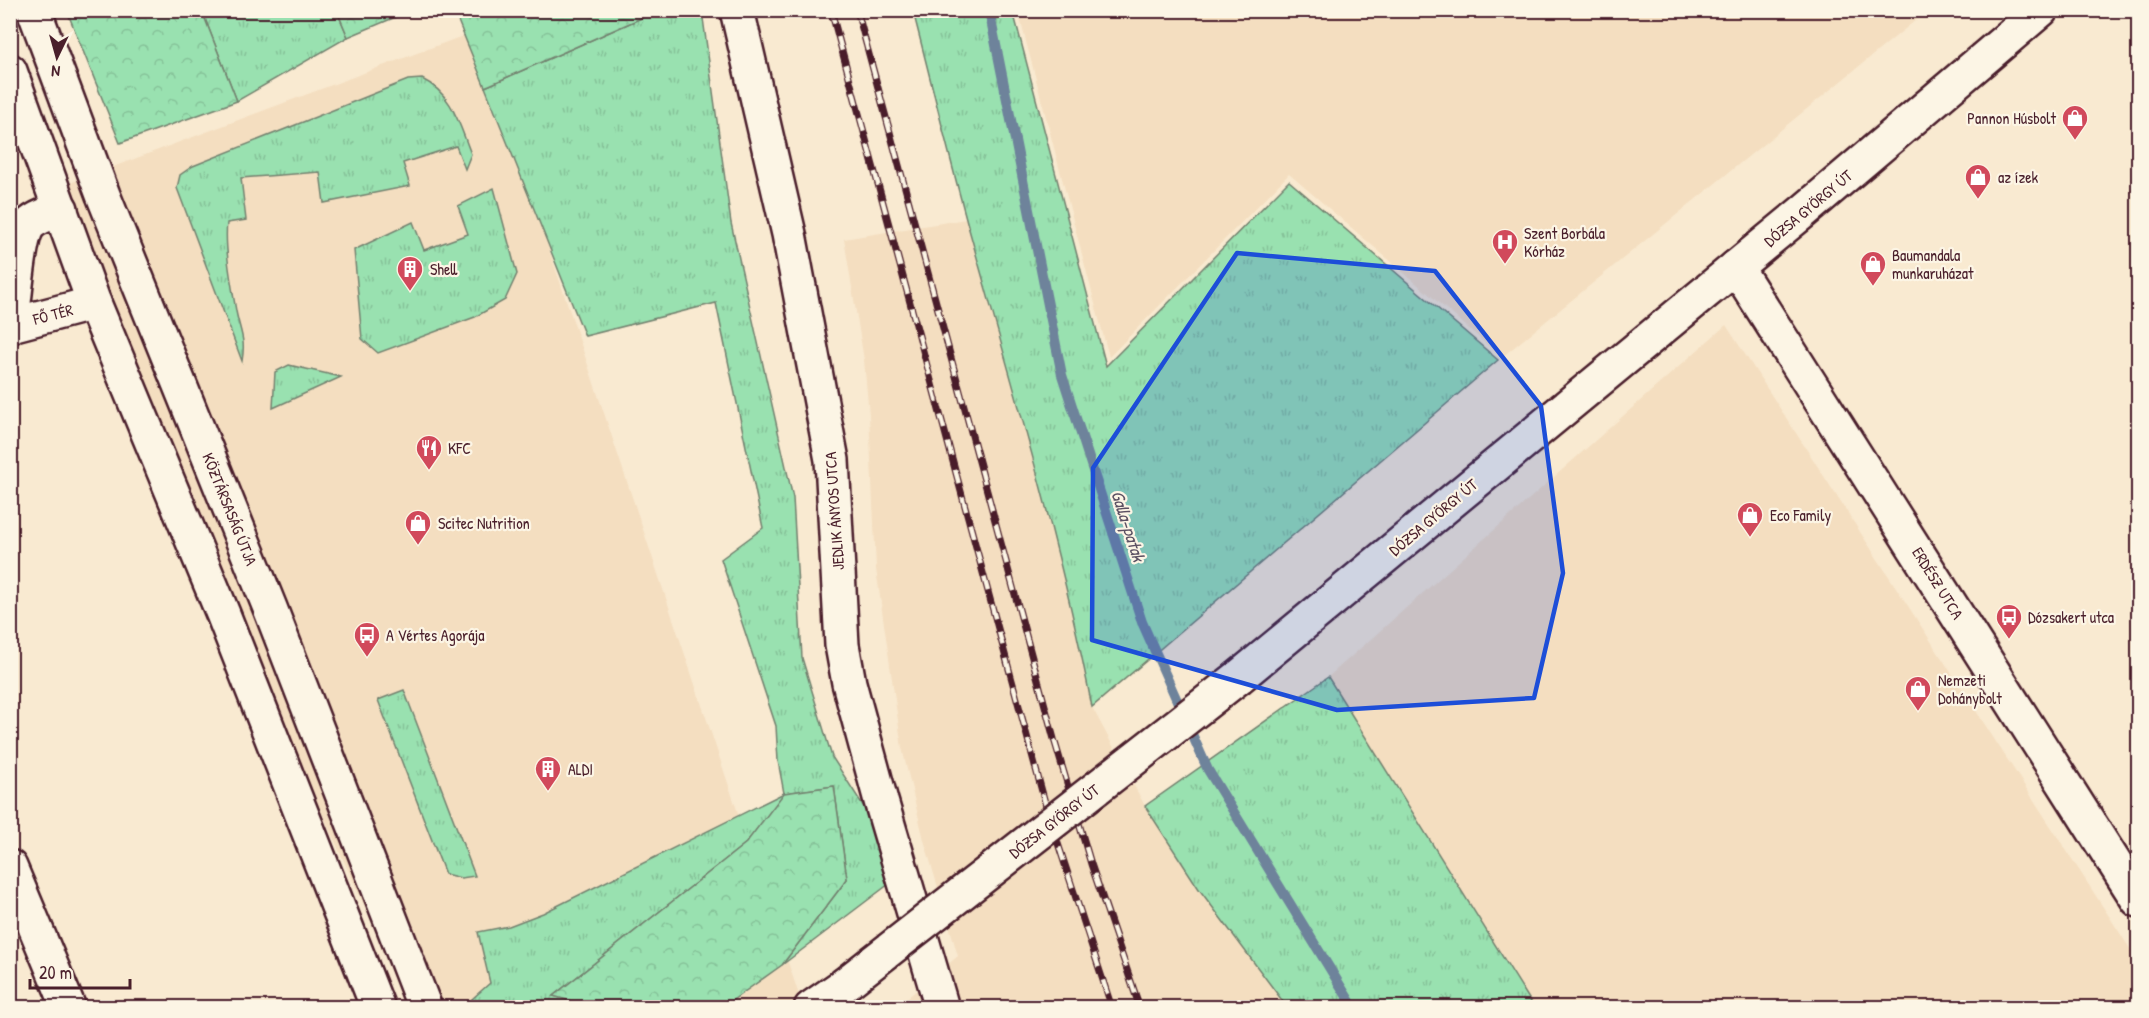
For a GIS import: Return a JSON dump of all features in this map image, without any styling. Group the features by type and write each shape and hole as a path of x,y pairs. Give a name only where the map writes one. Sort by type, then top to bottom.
{"street":[{"name":"KÖZTÁRSASÁG ÚTJA","path":"34,10 103,195 270,608 425,1008"},
{"name":"JEDLIK ÁNYOS UTCA","path":"737,10 789,234 832,460 843,645 849,683 942,1008"},
{"name":"DÓZSA GYÖRGY ÚT","path":"811,1008 844,985 1239,676 1736,267 2041,10"},
{"path":"10,71 94,303 223,614 378,1008"},
{"name":"FŐ TÉR","path":"61,209 34,220 28,225 18,267 11,326 94,303"},
{"name":"ERDÉSZ UTCA","path":"1736,267 2139,900"},
{"path":"10,867 69,1008"}],"highlighted area":[{"path":"1237,253 1435,271 1541,406 1563,573 1534,698 1337,710 1092,640 1093,468"}],"shaded area":[{"name":"Szent Borbála Kórház","path":"1018,10 1927,11 1502,357 1289,174 1109,357"},
{"path":"476,31 803,1007 411,1007 38,195"},
{"path":"966,219 1031,449 1077,627 1092,707 1145,806 1199,889 1287,1007 896,1007 958,956 924,840 902,748 876,569 869,415 864,360 844,239"},
{"path":"1726,325 2138,961 2138,1007 1534,1007 1328,677"}],"green space":[{"path":"67,11 202,11 237,101 120,143"},
{"path":"202,11 337,11 348,37 237,101"},
{"path":"337,11 410,11 348,37"},
{"path":"454,11 657,11 485,87"},
{"path":"657,11 702,11 731,223 793,498 802,658 832,757 873,821 889,884 782,965 847,879 834,786 785,793 746,843 553,996 592,1007 474,1007 472,999 490,983 478,932 509,926 543,913 784,793 778,761 776,726 721,559 763,528 716,303 585,336 485,87"},
{"path":"913,11 1013,11 1106,366 1289,181 1498,360 1092,707 1050,524 960,196"},
{"path":"422,79 441,93 454,111 471,154 465,169 456,146 403,163 410,186 324,203 320,172 241,178 246,220 227,223 226,233 227,255 243,341 242,361 177,188 180,175 193,166 408,80"},
{"path":"494,188 517,274 505,300 475,317 378,353 362,339 354,250 413,222 424,250 468,234 458,206"},
{"path":"289,365 341,377 273,408 275,372"},
{"path":"1328,677 1534,1007 1287,1007 1199,889 1145,806"},
{"path":"404,690 475,876 461,878 445,874 378,700"},
{"path":"834,786 847,879 782,965 723,1007 592,1007 553,996 746,843 784,793"}],"waterway":[{"name":"Galla-patak","path":"989,10 1062,375 1142,622 1208,770 1354,1008"}],"railway":[{"path":"831,10 1047,810 1112,1008"},
{"path":"857,10 1054,739 1091,864 1140,1008"}],"place":[{"name":"Pannon Húsbolt","path":"2075,141"},
{"name":"az ízek","path":"1978,200"},
{"name":"Szent Borbála Kórház","path":"1505,265"},
{"name":"Baumandala munkaruházat","path":"1873,287"},
{"name":"Shell","path":"410,292"},
{"name":"KFC","path":"429,471"},
{"name":"Eco Family","path":"1750,538"},
{"name":"Scitec Nutrition","path":"418,546"},
{"name":"Dózsakert utca","path":"2009,640"},
{"name":"A Vértes Agorája","path":"367,658"},
{"name":"Nemzeti Dohánybolt","path":"1918,712"},
{"name":"ALDI","path":"548,792"}]}
